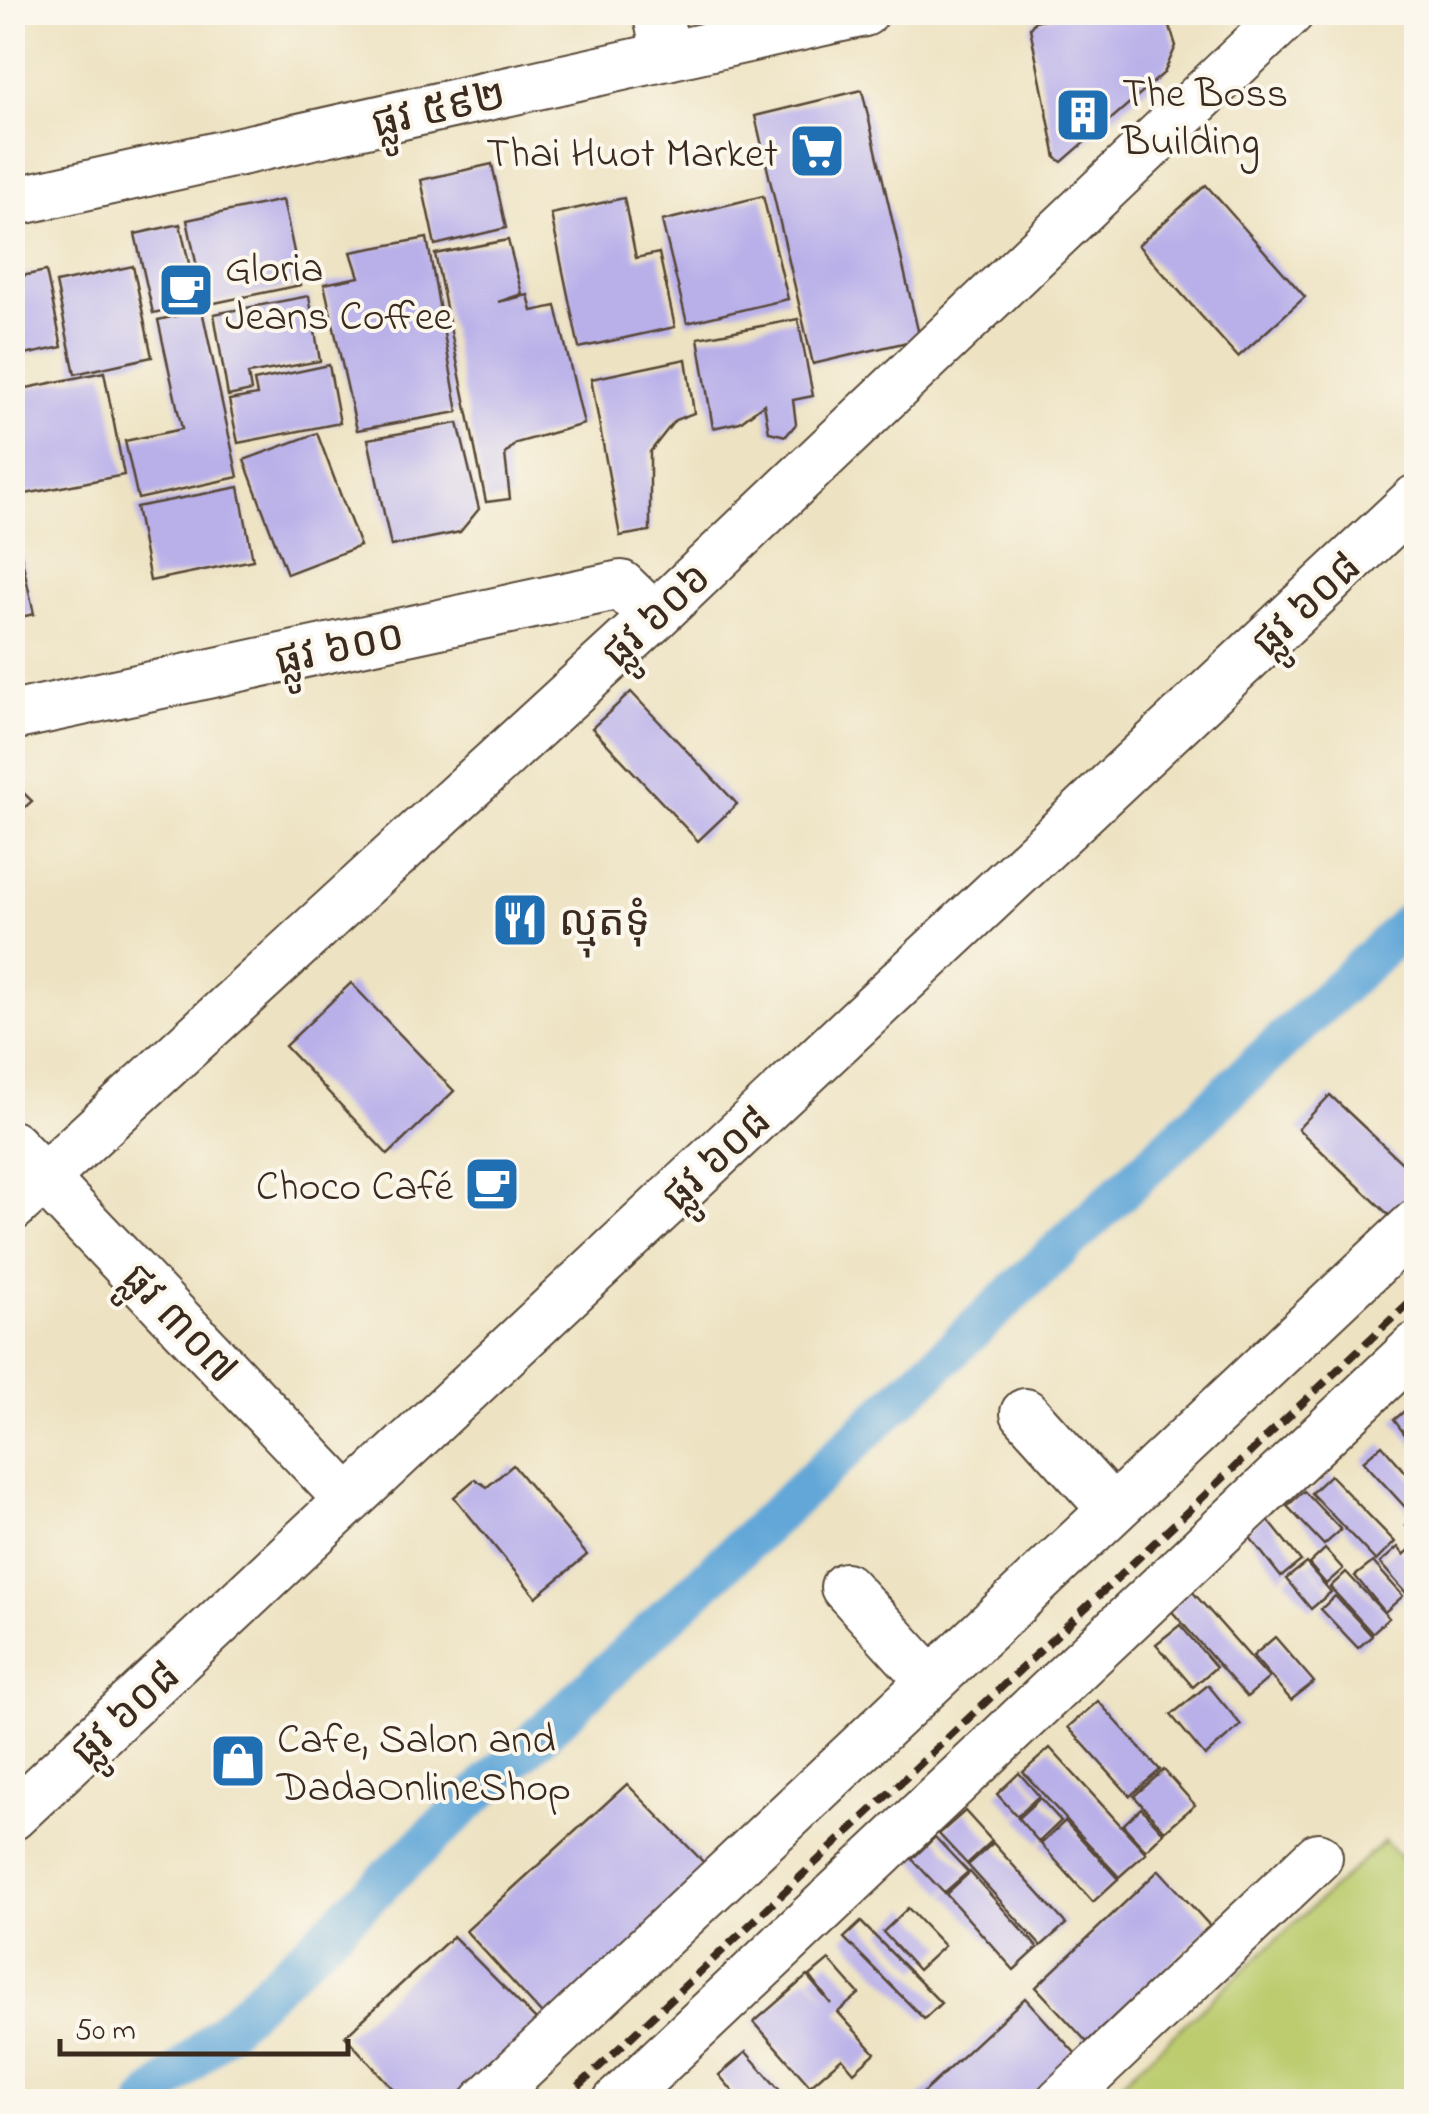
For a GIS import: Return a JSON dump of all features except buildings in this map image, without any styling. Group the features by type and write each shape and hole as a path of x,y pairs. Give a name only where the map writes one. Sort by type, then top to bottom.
{"street":[{"name":"ផ្លូវ ៥៩២","path":"12,202 662,34 864,12"},
{"name":"ផ្លូវ ៦០៦","path":"23,1176 654,617 1290,12"},
{"name":"ផ្លូវ ៦០៨","path":"12,1816 1416,499"},
{"name":"ផ្លូវ ៦០០","path":"12,716 621,585 654,617"},
{"name":"ផ្លូវ ៣០៧","path":"23,1176 349,1500"},
{"path":"484,2102 1416,1224"},
{"path":"617,2102 1416,1347"},
{"path":"1025,1413 1112,1509"},
{"path":"844,1587 930,1680"},
{"path":"1060,2102 1318,1857"}],"green space":[{"path":"1384,1841 1416,1872 1416,2101 1101,2101"}],"waterway":[{"path":"148,2102 1416,916"}],"railway":[{"path":"562,2102 1416,1296"}],"place":[{"name":"The Boss Building","path":"1083,115"},
{"name":"Thai Huot Market","path":"817,151"},
{"name":"Gloria Jeans Coffee","path":"186,290"},
{"name":"ល្មុតទុំ","path":"520,920"},
{"name":"Choco Café","path":"492,1184"},
{"name":"Cafe, Salon and DadaOnlineShop","path":"238,1761"}]}
